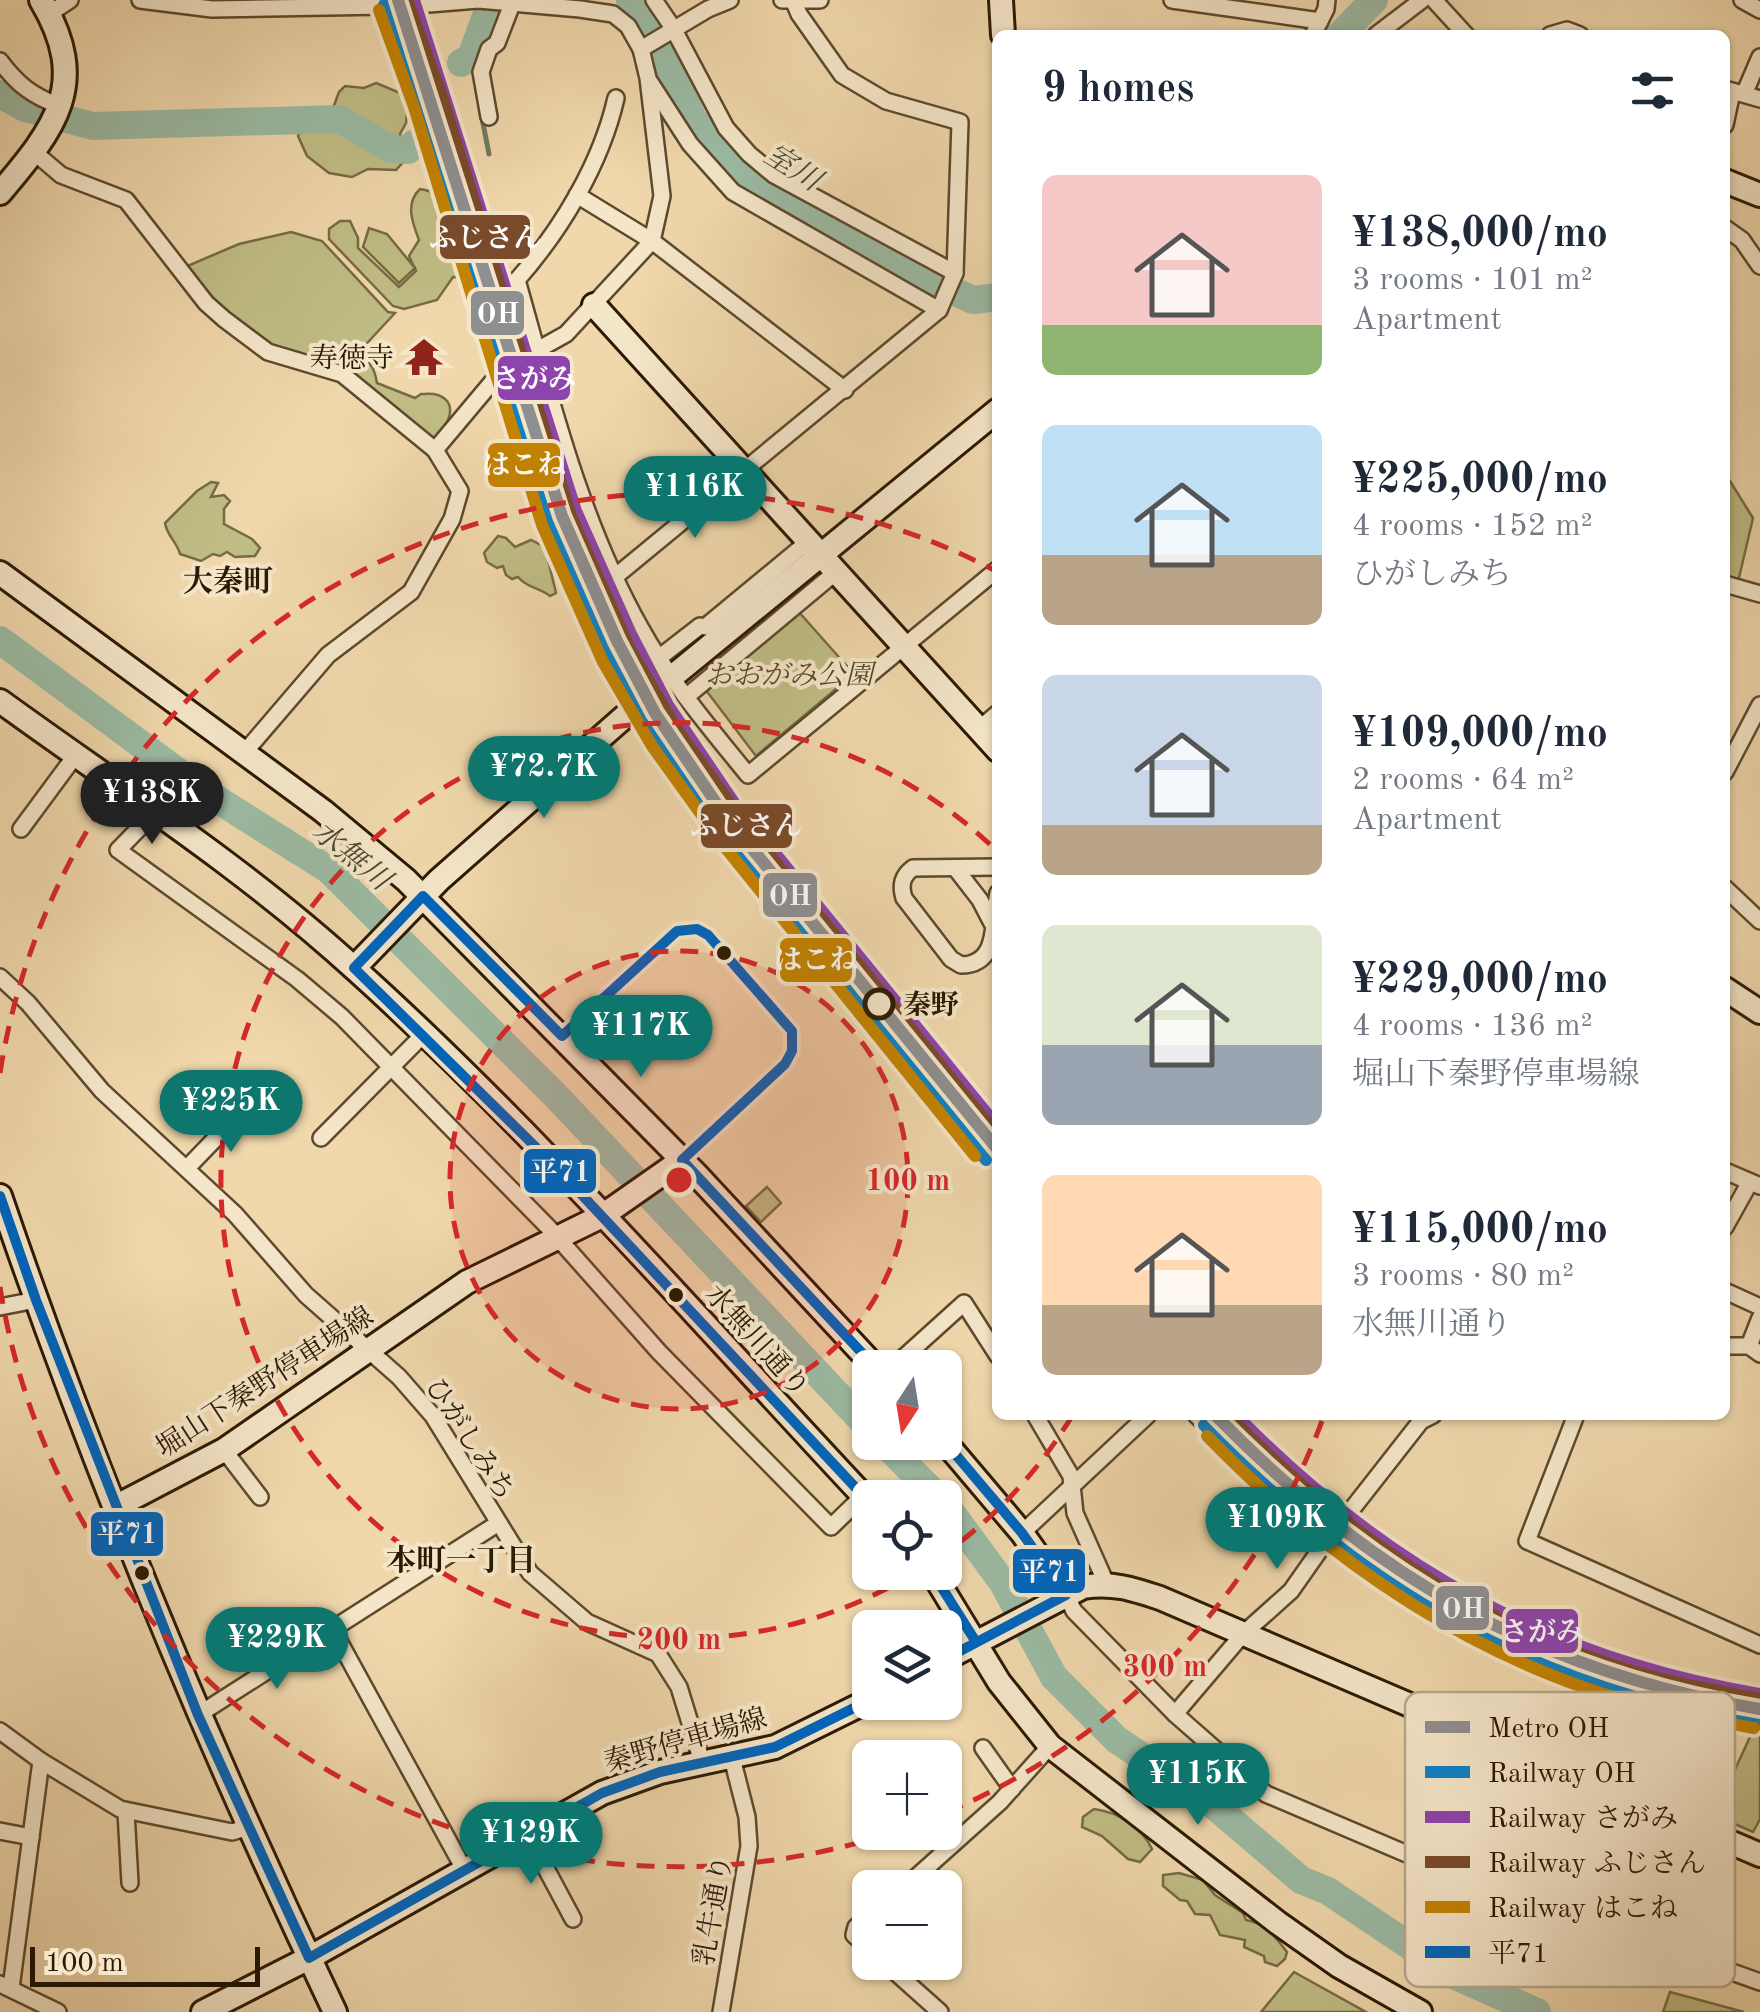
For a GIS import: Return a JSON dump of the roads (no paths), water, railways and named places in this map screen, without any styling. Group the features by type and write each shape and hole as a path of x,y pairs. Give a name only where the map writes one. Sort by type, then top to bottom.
{"street":[{"path":"0,193 41,144 59,107 65,78 64,53 45,7 70,0"},
{"path":"140,0 212,9 386,6"},
{"path":"429,4 478,0 612,14 628,26 641,49 648,78 662,196 652,241 566,334 503,369 435,450"},
{"path":"654,0 726,128 749,154 774,175 954,276"},
{"path":"641,49 730,0"},
{"path":"616,576 940,308 954,276 960,122 886,101 842,75 799,14 796,1 820,0"},
{"path":"1000,0 1003,30"},
{"path":"1172,0 1317,28 1327,0"},
{"path":"1383,30 1422,0"},
{"path":"1434,0 1461,30"},
{"path":"1742,0 1760,10"},
{"path":"489,116 481,72 489,49 497,43 508,4"},
{"path":"1741,93 1760,57"},
{"path":"0,61 19,86 59,107"},
{"path":"648,78 698,154 733,192 940,308"},
{"path":"616,98 611,123 577,195 537,257 517,280 586,508 640,627 669,664 686,697 748,775 992,574"},
{"path":"41,144 62,176 126,200 206,303 243,334 268,352 342,374 435,450 456,481 460,498 418,582 388,612 328,654 244,753"},
{"path":"1730,183 1760,196"},
{"path":"577,195 652,241 845,390"},
{"path":"1730,232 1742,240 1760,266"},
{"path":"594,305 992,744"},
{"path":"669,664 822,556 992,415"},
{"path":"686,697 822,556"},
{"path":"0,573 357,838 858,1350"},
{"path":"1730,585 1760,594"},
{"name":"水無川通り","path":"0,701 359,963 606,1214 852,1485"},
{"path":"1730,761 1760,705"},
{"path":"359,963 417,902 632,710"},
{"path":"978,729 992,718"},
{"path":"21,829 76,756"},
{"path":"154,813 118,850 297,978 391,1066 560,1240 659,1352 831,1527 852,1511"},
{"path":"992,867 913,868 902,882 904,898 961,965 979,962 986,956 992,930"},
{"path":"956,868 992,924"},
{"path":"1730,893 1760,922"},
{"name":"ひがしみち","path":"0,977 28,1003 102,1090 234,1214 306,1295 399,1376 433,1416 530,1573 587,1622 658,1654 679,1687 702,1762"},
{"path":"1730,993 1758,1007"},
{"path":"321,1138 425,1033"},
{"path":"186,1168 233,1115"},
{"name":"堀山下秦野停車場線","path":"116,1506 224,1450 492,1268 560,1240 606,1214 677,1164"},
{"path":"1730,1173 1755,1184 1730,1220"},
{"path":"0,1196 36,1300 198,1715 335,2012"},
{"path":"1730,1293 1760,1306"},
{"path":"0,1307 36,1300"},
{"path":"912,1350 964,1303 992,1347"},
{"path":"1754,1350 1760,1318"},
{"path":"1038,1420 1071,1476 1075,1513 1106,1583"},
{"path":"1022,1533 1143,1420"},
{"path":"1175,1714 1243,1634 1291,1591 1329,1536 1201,1420"},
{"path":"1344,1518 1422,1420"},
{"path":"1574,1420 1527,1541 1760,1645"},
{"path":"224,1450 260,1496"},
{"path":"960,1460 1022,1533 1062,1598 1175,1714 1256,1787 1405,1853"},
{"path":"198,1715 497,1524"},
{"path":"962,1650 1083,1587 1106,1583 1160,1598 1405,1703"},
{"path":"945,1590 982,1640 998,1682 1050,1746 1278,1923 1339,1966 1420,2012"},
{"path":"333,1630 464,1869"},
{"name":"秦野停車場線","path":"203,2012 309,1958 602,1793 633,1780 793,1740 852,1709"},
{"path":"0,1730 42,1762 126,1812 232,1832 249,1827"},
{"path":"924,1870 1012,1789 1050,1746"},
{"path":"983,1748 1012,1789"},
{"name":"乳牛通り","path":"721,2012 749,1846 747,1817 732,1758"},
{"path":"42,1762 6,1986 58,2012"},
{"path":"126,1812 130,1883"},
{"path":"0,1831 31,1837"},
{"path":"528,1835 572,1919"},
{"path":"1735,1973 1760,1982"},
{"path":"904,1980 940,2012"}],"waterway":[{"name":"室川","path":"461,63 471,57 492,0"},
{"name":"室川","path":"630,0 646,18 693,119 731,167 770,197 864,250 973,300 992,298"},
{"name":"室川","path":"1345,30 1374,0"},
{"path":"471,57 474,73"},
{"name":"室川","path":"0,94 25,108 93,126 339,119 391,149 408,150 415,143"},
{"path":"481,113 489,154"},
{"name":"水無川","path":"0,640 204,791 329,870 556,1096 852,1410"},
{"name":"水無川","path":"901,1460 921,1480"},
{"name":"水無川","path":"962,1527 1003,1583 1054,1677 1117,1740 1210,1802 1301,1880 1328,1891 1405,1943"},
{"name":"水無川","path":"1480,1987 1537,2012"}],"tunnel":[{"path":"386,6 429,4"},
{"path":"632,710 678,672"}],"metro line":[{"name":"OH","path":"398,0 562,516 617,641 655,713 723,813 992,1143"},
{"name":"OH","path":"1220,1420 1336,1524 1398,1569 1463,1608 1531,1642 1602,1670 1679,1692"},
{"name":"OH","path":"1735,1704 1760,1709"}],"rail line":[{"name":"ふじさん","path":"407,0 442,97 571,516 629,647 676,728 748,828 992,1129"},
{"name":"さがみ","path":"414,0 576,511 631,634 668,705 735,804 992,1120"},
{"name":"OH","path":"384,5 548,521 604,648 643,721 711,822 986,1160"},
{"name":"はこね","path":"379,10 414,107 542,525 603,662 652,746 724,846 975,1156"},
{"name":"ふじさん","path":"1233,1420 1360,1532 1457,1596 1563,1647 1619,1667 1725,1692"},
{"name":"さがみ","path":"1241,1420 1351,1518 1412,1561 1475,1598 1610,1657 1760,1694"},
{"name":"OH","path":"1204,1425 1326,1536 1390,1582 1456,1622 1525,1656 1624,1692"},
{"name":"はこね","path":"1207,1436 1296,1519 1394,1592 1499,1652 1598,1692"},
{"name":"ふじさん","path":"1735,1694 1760,1699"},
{"name":"OH","path":"1735,1719 1758,1724"},
{"name":"はこね","path":"1735,1724 1754,1728"}],"place":[{"name":"寿徳寺","path":"424,357"},
{"name":"秦野","path":"879,1004"}],"district":[{"name":"大秦町","path":"228,581"},
{"name":"本町一丁目","path":"461,1560"}],"park label":[{"name":"おおがみ公園","path":"789,674"}]}
